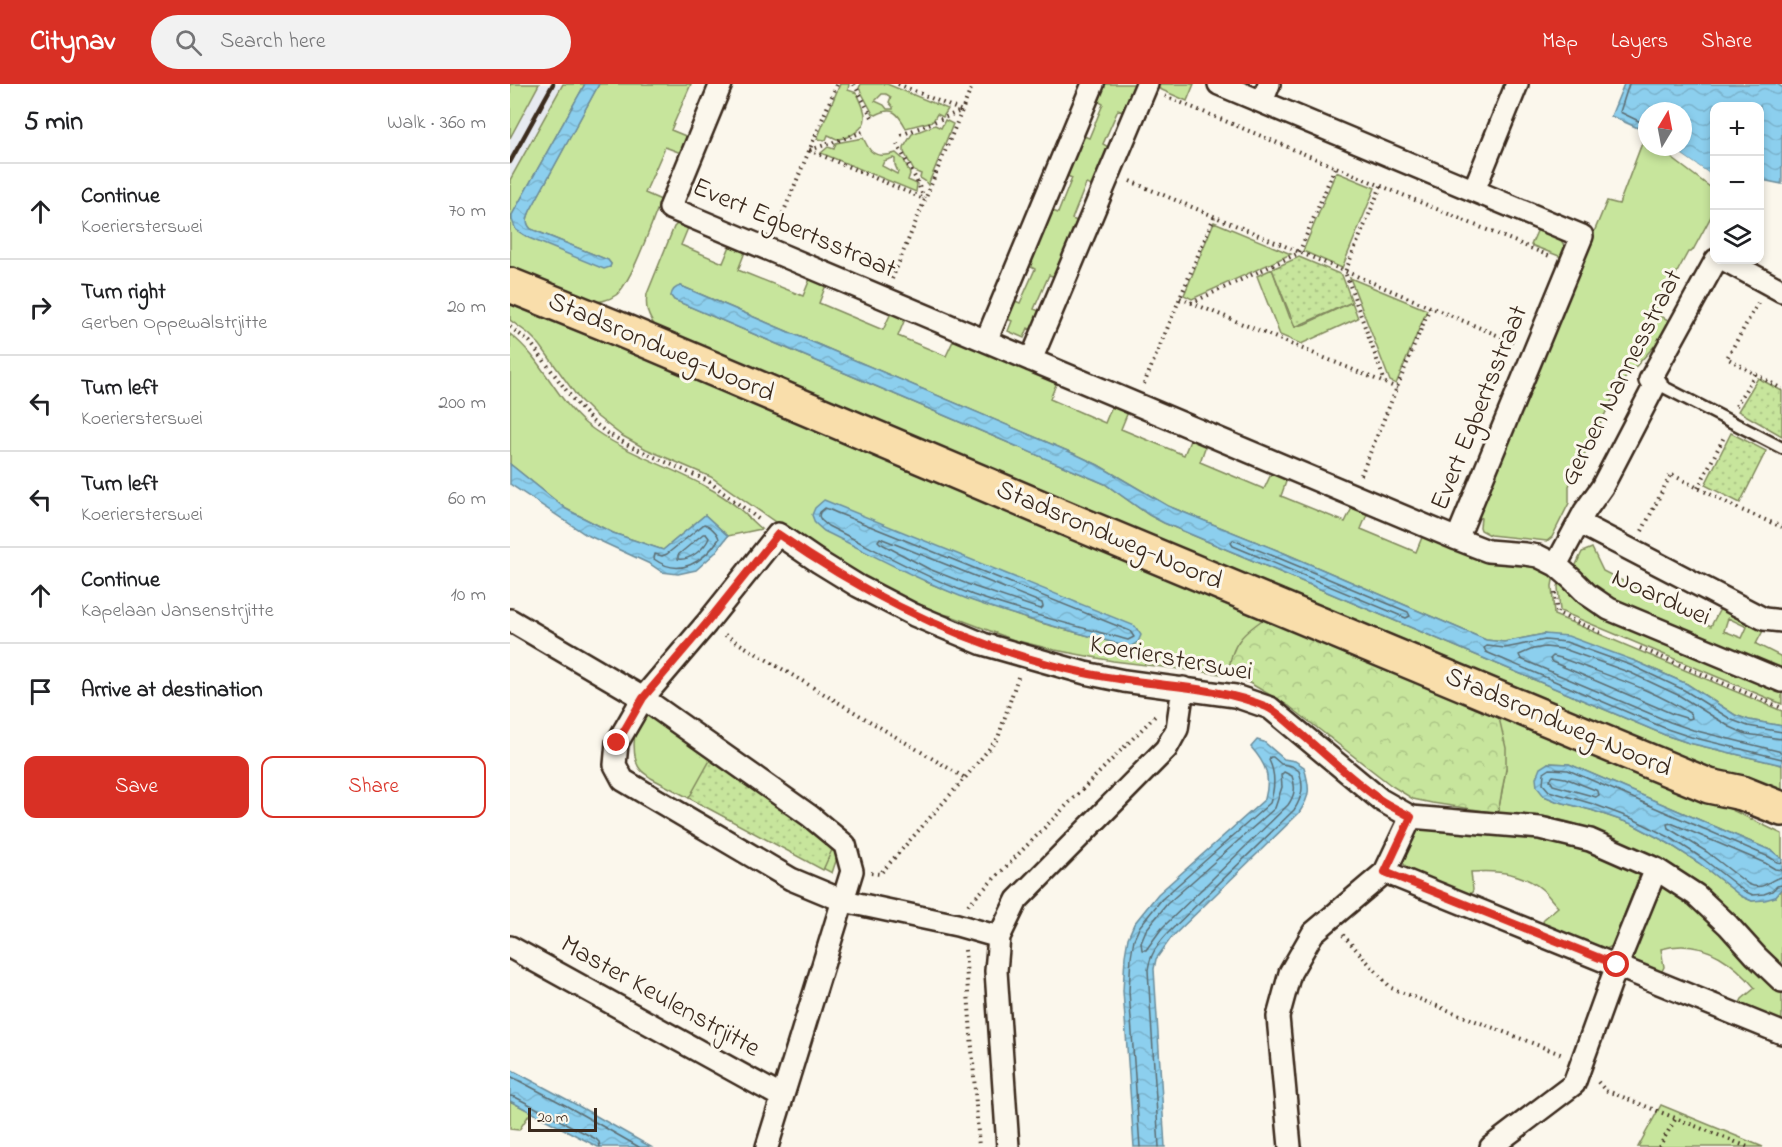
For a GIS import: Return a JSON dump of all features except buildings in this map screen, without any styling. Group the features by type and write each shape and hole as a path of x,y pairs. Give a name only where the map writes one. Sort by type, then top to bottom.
{"main road":[{"name":"Stadsrondweg-Noord","path":"510,285 1708,786 1742,793 1782,809"},
{"name":"Stadsrondweg-Noord","path":"1708,786 1737,806 1782,825"}],"street":[{"name":"Evert Egbertsstraat","path":"721,84 670,208 1457,539 1582,236 1474,190 1265,93 1219,84"},
{"path":"986,341 1093,84"},
{"path":"1474,190 1517,84"},
{"path":"1031,360 1146,86"},
{"name":"Gerben Nannesstraat","path":"1556,565 1585,511 1602,487 1656,383 1650,380 1714,264"},
{"name":"Gerben Nannesstraat","path":"1732,264 1775,287"},
{"name":"Gerben Nannesstraat","path":"1579,523 1764,619 1782,621"},
{"path":"778,534 643,698 617,743 615,765 623,780 791,879 844,901 960,926 999,937"},
{"name":"Koeriersterswei","path":"778,534 858,586 914,615 983,644 1085,673 1125,681 1235,696 1270,708 1381,800 1411,817 1540,828 1590,840 1656,869 1696,895 1782,981"},
{"name":"Noardwei","path":"1457,539 1488,551 1538,556 1556,565 1587,594 1609,609 1782,681"},
{"path":"510,620 643,698 810,816 845,845 852,871"},
{"path":"1008,1147 996,971 999,937 1017,900 1167,749 1177,729 1183,688"},
{"path":"1290,1147 1278,1017 1290,973 1313,933 1385,872 1411,817"},
{"path":"1491,1147 1574,1084 1617,965 1656,869"},
{"name":"Master Keulenstrjitte","path":"767,1147 852,871"},
{"path":"1385,872 1782,1033"},
{"name":"Master Keulenstrjitte","path":"510,947 782,1097"}],"lane":[{"path":"1656,383 1782,448"}],"path":[{"path":"767,250 837,84"},
{"path":"854,84 873,119"},
{"path":"898,84 962,111"},
{"path":"884,299 973,84"},
{"path":"1146,86 1552,257"},
{"path":"901,135 962,111"},
{"path":"809,150 866,131"},
{"path":"897,144 924,199"},
{"path":"809,150 924,199"},
{"path":"1191,303 1299,253 1335,167"},
{"path":"1110,172 1534,350"},
{"path":"1381,186 1345,272 1386,383"},
{"path":"1136,404 1214,216"},
{"path":"1775,287 1726,358 1782,389"},
{"path":"1180,298 1397,388"},
{"path":"1353,495 1430,307"},
{"path":"510,327 530,342 575,402 592,421 607,433 630,446 708,481 778,534"},
{"path":"1632,550 1671,474 1739,509 1782,527"},
{"path":"706,624 965,778"},
{"path":"852,871 880,874 998,738 1024,657"},
{"path":"979,1147 960,914 1183,688"},
{"path":"1328,919 1390,988 1582,1062 1605,1090 1748,1147"},
{"path":"1659,1147 1676,1118"}],"shaded area":[{"path":"539,84 563,84 510,180 510,138"}],"green space":[{"path":"510,84 539,84 510,138"},
{"path":"563,84 585,84 512,215 512,220 610,267 608,260 531,229 527,220 530,211 599,84 691,84 671,130 688,137 681,153 665,147 645,193 661,200 629,278 613,297 589,303 510,271 510,180"},
{"path":"840,84 849,84 848,90 857,93 864,110 865,121 856,132 846,137 837,139 828,135 826,140 817,139"},
{"path":"861,84 887,84 948,109 943,117 937,114 933,121 906,128 894,112 873,114 859,88","holes":["882,94 891,97 889,102 893,109 887,109 875,101"]},
{"path":"1103,84 1137,84 1125,113 1118,110 1103,144 1110,148 1094,187 1086,184 1072,219 1080,222 1056,277 1049,275 1034,309 1042,312 1034,331 1028,328 1024,338 1008,331 1012,321 1005,318 1013,300 1020,303 1035,269 1027,265 1050,210 1058,213 1072,178 1065,175 1081,135 1089,138 1103,104 1096,100"},
{"path":"1158,84 1194,84 1187,101 1155,87"},
{"path":"945,120 953,124 928,185 920,178 921,174 914,171 904,152 904,147 912,134 935,125 941,128"},
{"path":"863,138 871,151 877,155 896,153 904,160 910,174 908,180 917,184 916,192 821,153 828,147 834,149 836,143","holes":["895,159 898,172 897,174 882,166 884,161"]},
{"path":"1638,154 1638,156 1669,156 1710,187 1710,218 1693,250 1688,252 1655,313 1670,321 1658,342 1620,384 1569,486 1569,503 1552,537 1547,541 1490,535 1481,530 1481,518 1475,516 1607,201 1619,204"},
{"path":"1336,172 1375,188 1342,268 1303,251"},
{"path":"1214,222 1291,254 1192,299 1184,295"},
{"path":"677,224 688,228 681,245 723,263 730,246 745,252 738,270 803,296 810,279 826,285 819,303 883,330 891,313 905,319 898,336 946,356 954,339 1057,382 1050,399 1105,423 1112,406 1128,412 1121,429 1184,455 1191,438 1206,445 1200,462 1264,489 1272,472 1287,479 1281,496 1345,522 1353,506 1368,512 1361,529 1416,552 1423,535 1509,561 1538,566 1554,575 1552,586 1554,615 1782,711 1782,726 1735,715 1687,684 1635,661 1544,634 1504,642 1486,640 1168,506 1077,455 681,286 671,296 674,300 1105,484 1164,523 1665,735 1782,765 1782,801 1724,779 656,327 648,312 647,294"},
{"path":"1538,229 1559,238 1564,246 1564,258 1531,245"},
{"path":"1299,257 1342,275 1352,302 1295,327 1272,269"},
{"path":"1272,269 1295,327 1352,302 1358,318 1301,344 1280,335 1257,276"},
{"path":"1350,278 1427,310 1396,384 1390,381"},
{"path":"510,298 1271,614 1229,666 1229,675 1113,661 1055,650 1014,640 951,616 927,610 870,582 791,533 711,477 646,449 621,435 579,399 540,345 510,320","holes":["924,581 1130,647 1030,620"]},
{"path":"510,334 531,355 575,414 586,424 629,450 714,491 735,505 761,529 728,536 705,515 663,550 613,533 566,509 510,464"},
{"path":"1758,378 1782,391 1782,436 1738,411"},
{"path":"1731,433 1766,451 1740,503 1705,485"},
{"path":"1592,548 1603,571 1711,626 1722,605 1765,627 1756,644 1782,657 1782,671 1617,603 1590,585 1575,567 1582,552","holes":["1728,618 1747,627 1742,638 1724,631"]},
{"path":"1560,579 1782,691 1782,704 1560,611 1558,587"},
{"path":"1271,614 1497,709 1506,748 1506,769 1498,813 1413,799 1392,786 1289,706 1235,675 1229,675 1232,654 1236,645 1247,632"},
{"path":"1497,709 1728,808 1782,834 1782,859 1772,851 1569,764 1548,763 1544,796 1632,824 1668,843 1699,863 1741,896 1752,901 1775,897 1782,888 1782,968 1733,914 1695,884 1651,856 1580,825 1542,816 1498,813 1506,769"},
{"path":"653,712 839,852 832,873 651,778 642,771 637,764 634,751 636,729 641,719"},
{"path":"713,755 835,843 823,870 689,798"},
{"path":"1427,823 1552,838 1642,869 1612,946 1604,950 1542,925 1544,919 1558,907 1543,890 1527,879 1499,872 1471,872 1473,890 1470,896 1410,871 1402,862 1404,856 1414,835"},
{"path":"1665,881 1693,902 1756,969 1782,993 1782,1022 1739,1005 1742,999 1755,988 1736,968 1702,949 1675,946 1661,949 1664,967 1661,973 1635,963 1631,955"},
{"path":"510,1101 531,1112 519,1130 510,1129"},
{"path":"1661,1105 1763,1147 1638,1147"}],"water":[{"path":"585,84 599,84 530,211 527,223 531,229 608,260 610,267 604,269 529,238 516,230 512,220 512,215"},
{"path":"1624,84 1777,84 1782,87 1782,184 1764,180 1764,102 1710,102 1710,174 1684,156 1692,156 1692,102 1638,102 1638,128 1611,116"},
{"path":"681,286 1077,455 1168,506 1486,640 1504,642 1544,634 1568,636 1635,661 1687,684 1735,715 1782,726 1782,765 1665,735 1164,523 1105,484 674,300 671,296 672,292"},
{"path":"510,464 566,509 613,533 663,550 705,515 728,536 715,553 696,570 678,574 662,572 650,564 585,534 510,484"},
{"path":"824,500 1135,626 1141,635 1138,642 1130,647 1049,625 990,607 933,585 824,531 815,523 812,515 815,508"},
{"path":"1257,740 1264,742 1284,759 1295,761 1304,767 1308,786 1306,801 1299,813 1171,938 1156,959 1154,969 1165,1147 1134,1147 1123,991 1128,938 1134,924 1158,894 1265,799 1266,771 1251,747"},
{"path":"1548,763 1569,764 1772,851 1782,859 1782,888 1775,897 1752,901 1741,896 1699,863 1668,843 1632,824 1544,796 1537,787 1536,778 1540,768"},
{"path":"510,1069 651,1147 598,1147 510,1101"}],"pier":[{"path":"1681,156 1710,174 1710,177"}],"railway":[{"path":"510,162 553,84"}],"route":[{"path":"617,743 643,698 778,534 858,586 914,615 983,644 1085,673 1125,681 1235,696 1270,708 1381,800 1411,817 1385,872 1617,965"}]}
